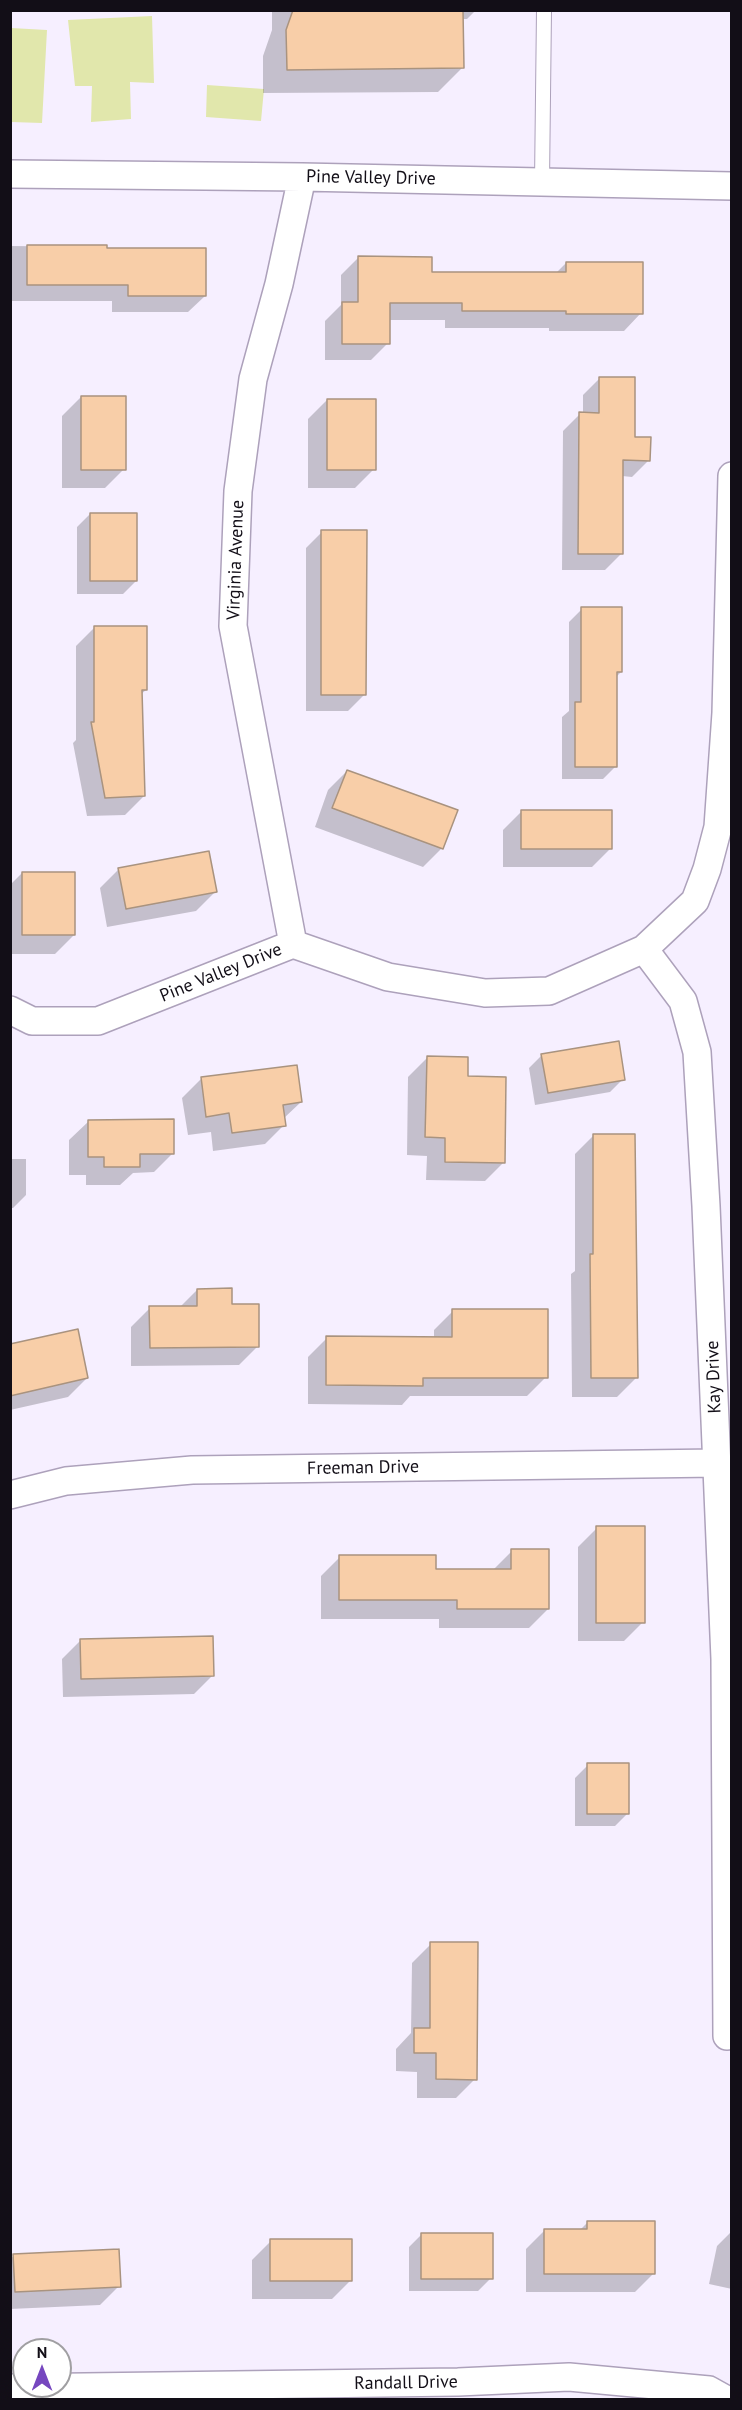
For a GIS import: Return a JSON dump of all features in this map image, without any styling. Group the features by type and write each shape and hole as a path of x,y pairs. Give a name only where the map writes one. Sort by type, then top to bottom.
{"street":[{"name":"Pine Valley Drive","path":"10,174 302,177 732,186"},
{"name":"Virginia Avenue","path":"293,944 233,626 238,491 253,379 279,284 302,177"},
{"name":"Pine Valley Drive","path":"10,1010 32,1021 98,1021 293,944 388,977 485,993 549,992 644,949 695,901 718,827 726,713 732,476"},
{"name":"Kay Drive","path":"644,949 683,1000 697,1052 725,1659 727,2036"},
{"name":"Freeman Drive","path":"10,1495 66,1480 192,1470 717,1463"},
{"name":"Randall Drive","path":"10,2388 457,2391 569,2377 709,2390 727,2400"}],"lane":[{"path":"542,182 544,10"}],"green space":[{"path":"152,16 154,83 130,82 131,119 91,122 92,86 75,86 68,20"},
{"path":"11,28 47,30 42,123 11,122"},
{"path":"207,85 264,89 261,121 206,117"}],"building":[{"path":"293,10 463,10 464,68 287,70 286,30"},
{"path":"27,245 206,248 206,296 128,296 128,285 27,285"},
{"path":"358,256 432,257 432,272 566,272 566,262 643,262 643,314 462,311 462,303 390,303 390,344 342,344 342,302 358,302"},
{"path":"599,377 635,377 635,437 651,437 650,461 623,460 623,554 578,554 579,412 599,413"},
{"path":"81,396 126,396 126,470 81,470"},
{"path":"327,399 376,399 376,470 327,470"},
{"path":"90,513 137,513 137,581 90,581"},
{"path":"321,530 367,530 366,695 321,695"},
{"path":"581,607 622,607 622,672 617,672 617,767 575,767 575,702 581,702"},
{"path":"94,626 147,626 147,690 142,690 145,796 105,798 91,722 94,722"},
{"path":"347,770 458,810 443,849 332,808"},
{"path":"521,810 612,810 612,849 521,849"},
{"path":"209,851 217,892 126,909 118,868"},
{"path":"22,872 75,872 75,935 22,935"},
{"path":"619,1041 625,1080 548,1093 541,1054"},
{"path":"427,1056 468,1057 468,1076 506,1077 505,1163 445,1162 445,1138 425,1137"},
{"path":"297,1065 302,1102 283,1105 286,1126 232,1133 229,1113 206,1117 201,1077"},
{"path":"174,1119 174,1154 140,1154 140,1167 104,1167 104,1157 88,1157 88,1120"},
{"path":"593,1134 635,1134 638,1378 591,1378 590,1254 593,1254"},
{"path":"232,1288 232,1304 259,1304 259,1347 150,1348 149,1306 197,1306 197,1289"},
{"path":"452,1309 548,1309 548,1378 423,1378 423,1386 326,1385 326,1336 452,1337"},
{"path":"78,1329 88,1378 10,1396 10,1344"},
{"path":"596,1526 645,1526 645,1623 596,1623"},
{"path":"511,1549 549,1549 549,1609 457,1609 457,1600 339,1600 339,1555 436,1555 436,1569 511,1569"},
{"path":"213,1636 214,1676 81,1679 80,1639"},
{"path":"587,1763 629,1763 629,1814 587,1814"},
{"path":"430,1942 478,1942 477,2080 436,2079 436,2053 414,2053 414,2028 430,2028"},
{"path":"587,2221 655,2221 655,2274 544,2274 544,2229 587,2229"},
{"path":"421,2233 493,2233 493,2279 421,2279"},
{"path":"270,2239 352,2239 352,2281 270,2281"},
{"path":"119,2249 121,2287 15,2292 13,2254"}]}
